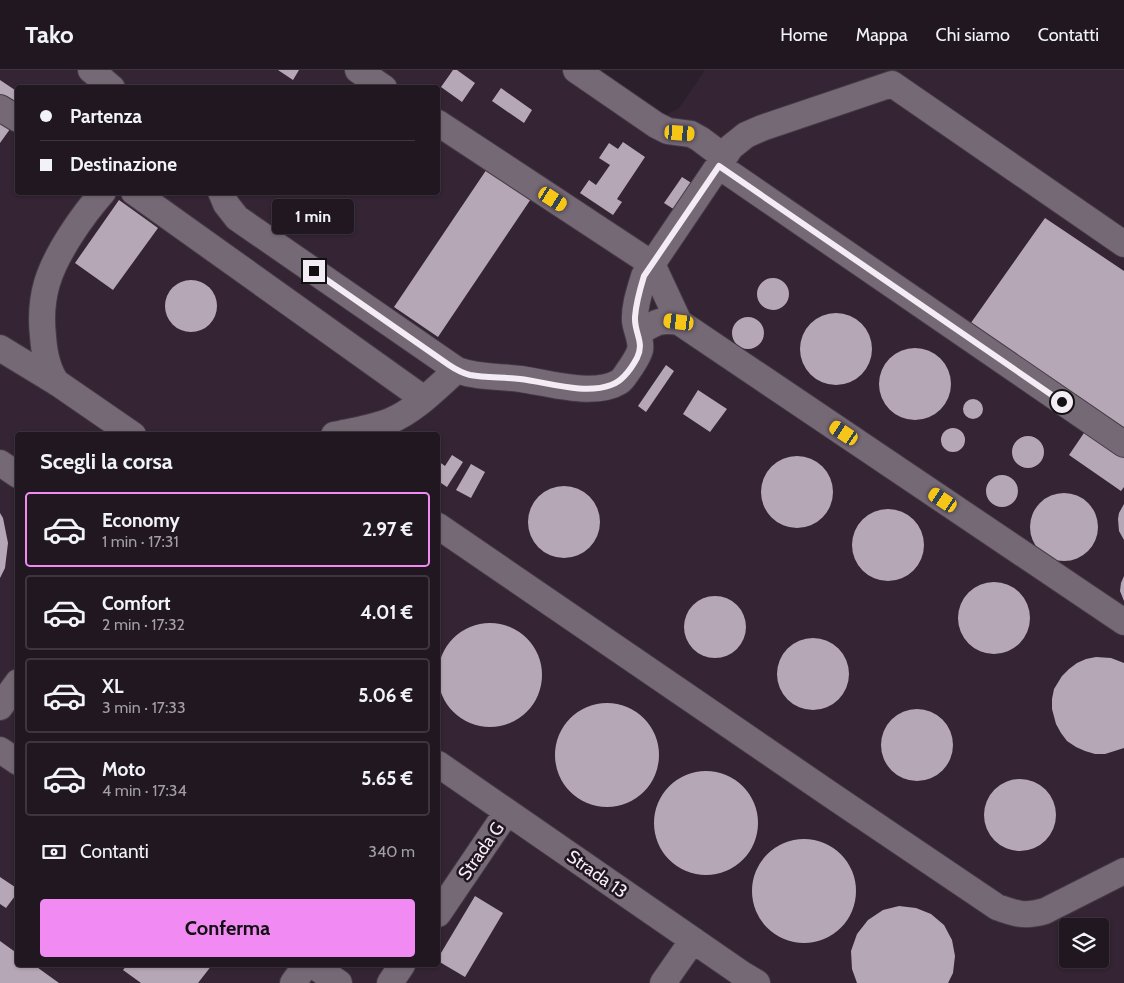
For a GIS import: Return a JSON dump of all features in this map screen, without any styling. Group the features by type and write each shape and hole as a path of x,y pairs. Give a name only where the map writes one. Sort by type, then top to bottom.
{"lane":[{"path":"91,70 108,85"},
{"path":"358,70 380,85"},
{"path":"576,70 656,125 668,131 691,134 700,139 721,162 1124,444"},
{"path":"222,195 226,204 237,218 457,370 469,375 520,379 574,387 600,388 611,385 620,381 628,372 637,358 640,348 635,320 639,292 644,276 731,147 746,135 892,84 1124,244"},
{"path":"0,108 15,117"},
{"path":"440,124 652,264 679,322"},
{"path":"57,383 50,370 43,343 42,320 47,282 64,247 101,195"},
{"path":"137,195 424,399"},
{"path":"638,334 656,322 668,320 679,322 1124,622"},
{"path":"0,348 57,383 129,432"},
{"path":"362,432 405,413 457,370"},
{"path":"0,462 15,473"},
{"path":"440,527 997,907 1022,915 1045,911 1124,871"},
{"path":"0,707 15,686"},
{"path":"0,750 15,760"},
{"name":"Strada 13","path":"440,765 757,983"},
{"name":"Strada G","path":"440,911 507,812"},
{"path":"663,983 693,940"},
{"path":"293,983 305,967"},
{"path":"316,967 339,983"},
{"path":"390,983 401,967"}],"shaded area":[{"path":"0,70 591,70 660,118 679,108 705,70 1124,70 1124,983 0,983"}],"building":[{"path":"278,70 299,70 293,80"},
{"path":"453,70 457,70 475,83 462,102 441,87"},
{"path":"0,80 15,90 15,122 0,143"},
{"path":"501,88 532,110 524,123 492,101"},
{"path":"623,142 645,157 617,199 622,202 613,215 580,193 589,180 596,185 610,165 599,158 609,143 618,149"},
{"path":"495,157 539,187 438,337 394,307"},
{"path":"682,177 693,184 675,210 664,203"},
{"path":"119,200 158,228 113,290 75,263"},
{"path":"1045,218 1124,271 1124,436 968,327"},
{"path":"773,278 784,283 789,294 784,305 773,310 762,305 757,294 762,283"},
{"path":"186,280 196,280 205,284 213,292 217,306 213,320 205,328 196,332 186,332 177,328 169,320 165,311 165,301 169,292 177,284"},
{"path":"836,313 856,319 866,329 872,349 866,369 856,379 836,385 816,379 806,369 800,349 806,329 816,319"},
{"path":"748,317 754,318 759,322 763,327 763,339 759,344 754,348 748,349 742,348 737,344 733,339 732,333 733,327 737,322 742,318"},
{"path":"915,348 935,354 945,364 951,384 945,404 935,414 915,420 895,414 885,404 879,384 885,364 895,354"},
{"path":"666,365 674,371 646,412 638,406"},
{"path":"698,390 727,409 710,432 683,414"},
{"path":"969,399 977,399 983,405 983,413 977,419 969,419 963,413 963,405"},
{"path":"953,428 958,429 964,435 964,445 958,451 953,452 948,451 942,445 941,440 942,435 948,429"},
{"path":"1086,430 1124,456 1124,487 1121,491 1069,455"},
{"path":"1028,436 1039,441 1044,452 1039,463 1028,468 1017,463 1012,452 1017,441"},
{"path":"452,455 463,462 447,487 440,482 440,462 445,466"},
{"path":"797,456 817,462 827,472 833,492 827,512 817,522 797,528 777,522 767,512 761,492 767,472 777,462"},
{"path":"471,464 485,472 471,498 456,490"},
{"path":"1002,475 1008,476 1013,480 1017,485 1017,497 1013,502 1008,506 1002,507 996,506 991,502 987,497 986,491 987,485 991,480 996,476"},
{"path":"564,486 584,492 594,502 600,522 594,542 584,552 564,558 544,552 534,542 528,522 534,502 544,492"},
{"path":"1064,493 1077,496 1088,503 1095,514 1098,527 1095,540 1088,551 1077,558 1064,561 1051,558 1040,551 1033,540 1030,527 1033,514 1040,503 1051,496"},
{"path":"1124,504 1124,540 1119,531 1118,519"},
{"path":"888,509 908,515 918,525 924,545 918,565 908,575 888,581 868,575 858,565 852,545 858,525 868,515"},
{"path":"0,513 3,518 8,543 5,568 0,578"},
{"path":"1124,576 1124,601 1120,591"},
{"path":"994,582 1014,588 1024,598 1030,618 1024,638 1014,648 994,654 974,648 964,638 958,618 964,598 974,588"},
{"path":"715,596 727,599 737,605 743,615 746,627 743,639 737,649 727,655 715,658 703,655 693,649 687,639 684,627 687,615 693,605 703,599"},
{"path":"480,624 500,624 519,632 533,646 541,665 541,685 533,704 519,718 500,726 480,726 461,718 447,704 440,688 440,662 447,646 461,632"},
{"path":"813,638 833,644 843,654 849,674 843,694 833,704 813,710 793,704 783,694 777,674 783,654 793,644"},
{"path":"1096,657 1111,658 1124,663 1124,748 1105,754 1085,751 1067,741 1056,724 1052,709 1054,689 1062,676 1077,663"},
{"path":"607,703 627,707 644,718 655,735 659,755 655,775 644,792 627,803 607,807 587,803 570,792 559,775 555,755 559,735 570,718 587,707"},
{"path":"917,709 937,715 947,725 953,745 947,765 937,775 917,781 897,775 887,765 881,745 887,725 897,715"},
{"path":"706,771 726,775 743,786 754,803 758,823 754,843 743,860 726,871 706,875 686,871 669,860 658,843 654,823 658,803 669,786 686,775"},
{"path":"1020,779 1040,785 1050,795 1056,815 1050,835 1040,845 1020,851 1000,845 990,835 984,815 990,795 1000,785"},
{"path":"804,839 824,843 841,854 852,871 856,891 852,911 841,928 824,939 804,943 784,939 767,928 756,911 752,891 756,871 767,854 784,843"},
{"path":"0,877 15,887 15,896 6,908 0,904"},
{"path":"475,896 503,913 465,977 440,962 440,955"},
{"path":"899,906 916,908 931,914 944,925 952,940 955,956 953,973 948,983 857,983 852,969 851,951 857,934 868,920 883,910"},
{"path":"0,941 15,952 15,967 37,967 59,983 0,983"},
{"path":"125,967 210,967 198,983 141,983 123,970"}],"route":[{"path":"314,271 449,365 469,375 520,379 554,385 600,388 620,381 637,358 640,339 635,320 636,308 644,276 719,166 1062,402"}]}
